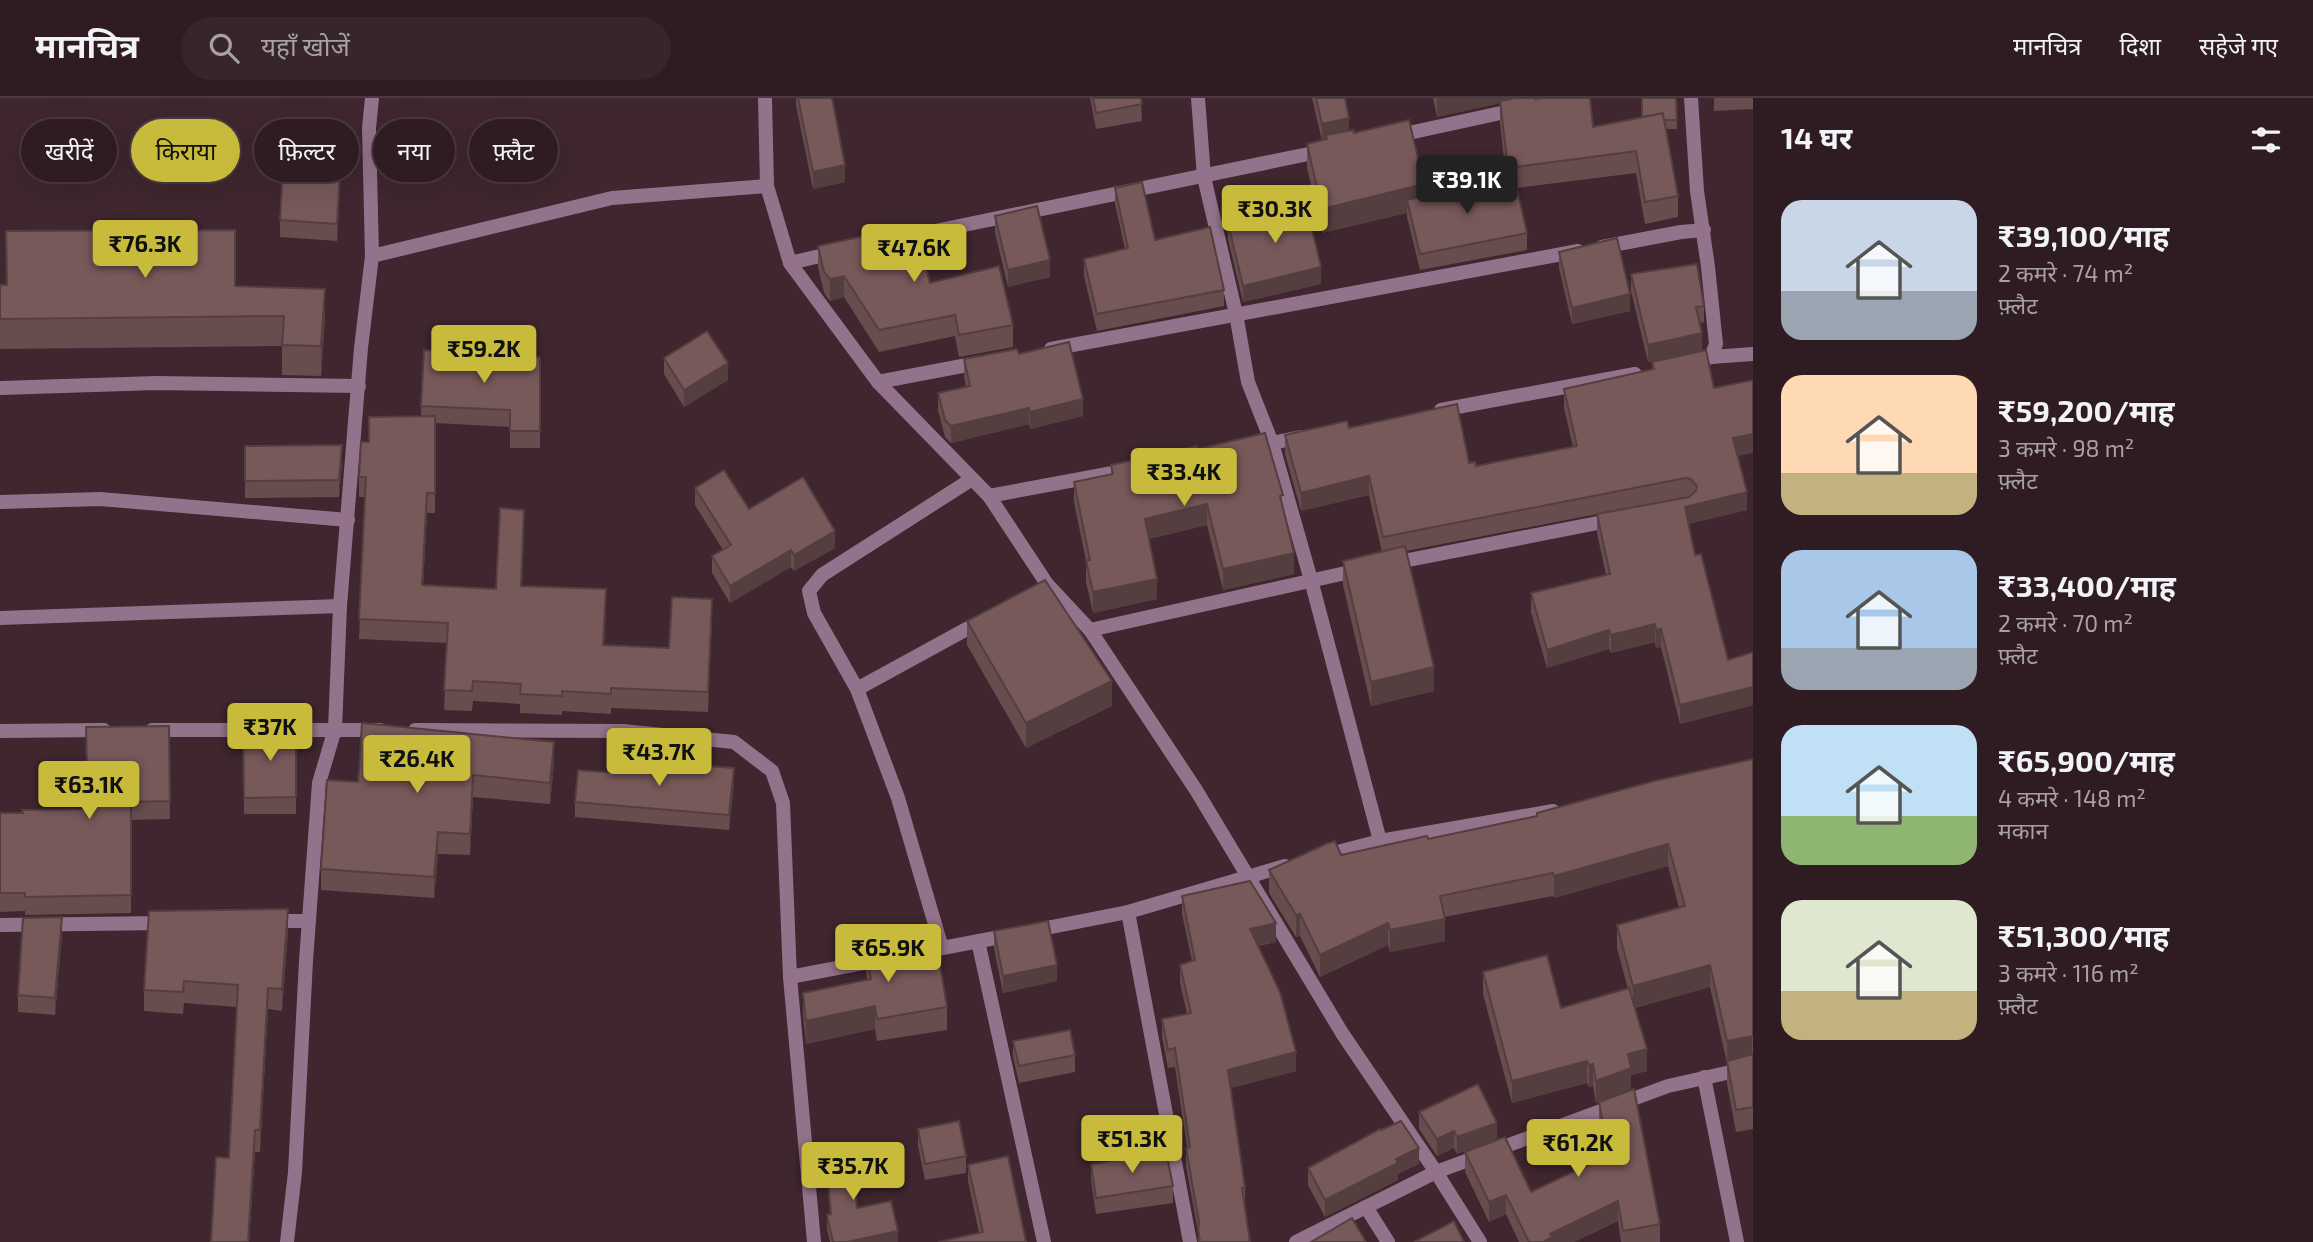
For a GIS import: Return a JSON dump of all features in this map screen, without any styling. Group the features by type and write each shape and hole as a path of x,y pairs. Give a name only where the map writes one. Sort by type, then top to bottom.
{"street":[{"path":"287,1242 295,1172 319,783 335,729 340,606 361,348 372,256 369,128 372,98"},
{"path":"765,98 767,186 790,263 878,382 989,496 1041,587 1090,630 1196,790 1342,1033 1480,1242"},
{"path":"1198,98 1203,177 1236,314 1248,382 1272,443 1380,841"},
{"path":"1691,98 1697,191 1704,230 1716,344 1711,357"},
{"path":"1380,139 1530,107"},
{"path":"886,242 1339,148"},
{"path":"372,256 612,198 767,186"},
{"path":"1037,352 1681,232 1704,230"},
{"path":"790,263 848,250"},
{"path":"1679,366 1711,357 1753,354"},
{"path":"878,382 998,359"},
{"path":"1421,414 1651,371"},
{"path":"0,388 157,383 359,386"},
{"path":"1231,451 1313,435"},
{"path":"989,496 1137,468"},
{"path":"942,948 898,798 857,689 814,613 809,591 822,575 972,479"},
{"path":"0,502 100,499 348,520"},
{"path":"1090,630 1311,580 1625,518"},
{"path":"0,618 340,606"},
{"path":"857,689 1000,610"},
{"path":"0,731 335,729 623,732 734,742 772,771 783,803 790,977 814,1242"},
{"path":"790,977 1128,912 1380,841 1562,810"},
{"path":"1128,912 1190,1242"},
{"path":"255,921 309,921"},
{"path":"0,925 188,922"},
{"path":"978,941 1044,1242"},
{"path":"1296,1242 1436,1172 1668,1086 1753,1067"},
{"path":"1704,1077 1737,1242"},
{"path":"1366,1207 1388,1242"}],"building":[{"path":"798,98 832,98 845,165 813,172"},
{"path":"1093,98 1141,98 1142,104 1096,113"},
{"path":"1316,98 1345,98 1349,118 1322,124"},
{"path":"1515,98 1590,98 1593,127 1663,113 1678,196 1645,202 1636,151 1508,168 1500,101"},
{"path":"1642,98 1676,98 1677,120 1664,120 1663,113 1642,117"},
{"path":"1409,120 1424,184 1322,209 1307,144 1327,139 1326,135 1354,130 1354,133"},
{"path":"1514,176 1527,233 1420,254 1407,200"},
{"path":"282,182 339,182 337,224 280,220"},
{"path":"1142,182 1155,240 1210,227 1224,290 1097,314 1084,259 1128,248 1115,188"},
{"path":"1306,203 1321,267 1243,286 1228,223"},
{"path":"1037,206 1050,260 1008,270 995,216"},
{"path":"915,225 930,283 999,266 1013,325 959,335 955,315 879,330 844,276 830,279 824,272 818,246"},
{"path":"235,230 235,286 325,289 321,346 282,345 284,316 0,319 0,285 7,285 6,231"},
{"path":"1617,238 1630,294 1572,308 1559,252"},
{"path":"1697,264 1704,306 1696,307 1702,333 1648,345 1631,274"},
{"path":"707,331 728,363 684,390 664,358"},
{"path":"1069,342 1083,399 1030,412 1029,408 951,426 945,420 938,393 970,386 964,359 1017,349 1019,354"},
{"path":"424,350 476,353 476,357 540,357 540,431 510,431 510,410 421,406"},
{"path":"1706,350 1714,388 1753,380 1753,434 1733,438 1747,492 1685,507 1695,555 1701,554 1728,660 1753,652 1753,687 1680,705 1661,629 1656,630 1655,624 1611,635 1609,630 1547,650 1531,593 1610,574 1597,514 1689,497 1696,491 1697,486 1691,479 1383,537 1369,476 1301,493 1285,435 1347,421 1349,428 1457,404 1469,463 1475,462 1476,466 1577,446 1564,389 1654,369 1652,362"},
{"path":"435,416 435,493 427,493 422,585 496,589 500,508 524,510 521,586 606,589 603,645 669,648 672,597 712,599 708,692 611,688 611,694 562,691 562,696 520,694 521,684 473,681 472,691 444,690 448,623 359,619 366,477 359,477 361,442 369,442 369,417"},
{"path":"1265,433 1283,495 1280,496 1294,553 1223,569 1207,504 1145,519 1157,579 1093,592 1086,561 1090,560 1074,482 1113,474 1111,465"},
{"path":"342,445 339,480 245,481 245,446"},
{"path":"724,470 749,509 803,477 835,531 794,555 791,550 730,586 712,556 731,545 695,488"},
{"path":"1405,546 1434,667 1371,682 1343,561"},
{"path":"1045,580 1112,681 1026,723 967,621"},
{"path":"362,723 554,742 550,783 473,775 470,834 438,832 434,877 321,869 327,780 358,782"},
{"path":"169,726 170,801 131,802 131,895 25,897 25,893 0,893 0,813 88,809 86,727"},
{"path":"296,728 296,797 244,798 243,729"},
{"path":"1753,759 1753,1036 1727,1041 1710,965 1633,986 1617,925 1685,906 1668,844 1554,876 1553,873 1440,896 1445,919 1390,930 1388,923 1320,955 1300,914 1296,915 1269,870 1335,841 1341,855 1427,836 1428,839 1537,816 1537,813 1654,781"},
{"path":"617,762 693,769 693,765 734,768 729,815 575,802 578,770 616,773"},
{"path":"1250,881 1276,923 1250,929 1280,992 1296,1052 1228,1070 1250,1242 1200,1242 1186,1148 1190,1147 1175,1048 1168,1050 1162,1019 1191,1013 1180,965 1195,960 1182,896"},
{"path":"288,909 282,989 268,988 260,1130 255,1130 248,1242 211,1242 216,1157 229,1158 238,985 184,981 183,992 144,990 149,911"},
{"path":"62,917 55,998 18,995 23,918"},
{"path":"1048,921 1057,965 1003,976 994,931"},
{"path":"935,936 947,1007 877,1019 875,1006 806,1021 803,993 871,979 866,950"},
{"path":"1547,955 1561,1008 1629,988 1647,1049 1628,1054 1631,1068 1596,1081 1593,1064 1589,1065 1587,1061 1512,1081 1483,972"},
{"path":"1070,1030 1075,1055 1019,1066 1013,1041"},
{"path":"1753,1054 1753,1107 1736,1110 1727,1061"},
{"path":"1478,1084 1497,1123 1457,1137 1454,1131 1437,1139 1419,1112"},
{"path":"1634,1089 1660,1224 1623,1231 1618,1201 1550,1234 1552,1237 1543,1242 1529,1242 1506,1195 1489,1202 1465,1152 1505,1137 1531,1192 1609,1155 1599,1102"},
{"path":"959,1121 966,1156 925,1164 918,1129"},
{"path":"1401,1121 1419,1148 1396,1159 1398,1163 1325,1200 1308,1168 1380,1129"},
{"path":"850,1143 857,1208 891,1201 898,1231 847,1242 833,1242 827,1215 831,1214 825,1146"},
{"path":"1166,1152 1173,1186 1096,1198 1091,1164"},
{"path":"1008,1156 1026,1242 938,1242 983,1232 968,1165"},
{"path":"1352,1218 1366,1242 1311,1242"},
{"path":"1454,1221 1464,1242 1414,1242"}]}
